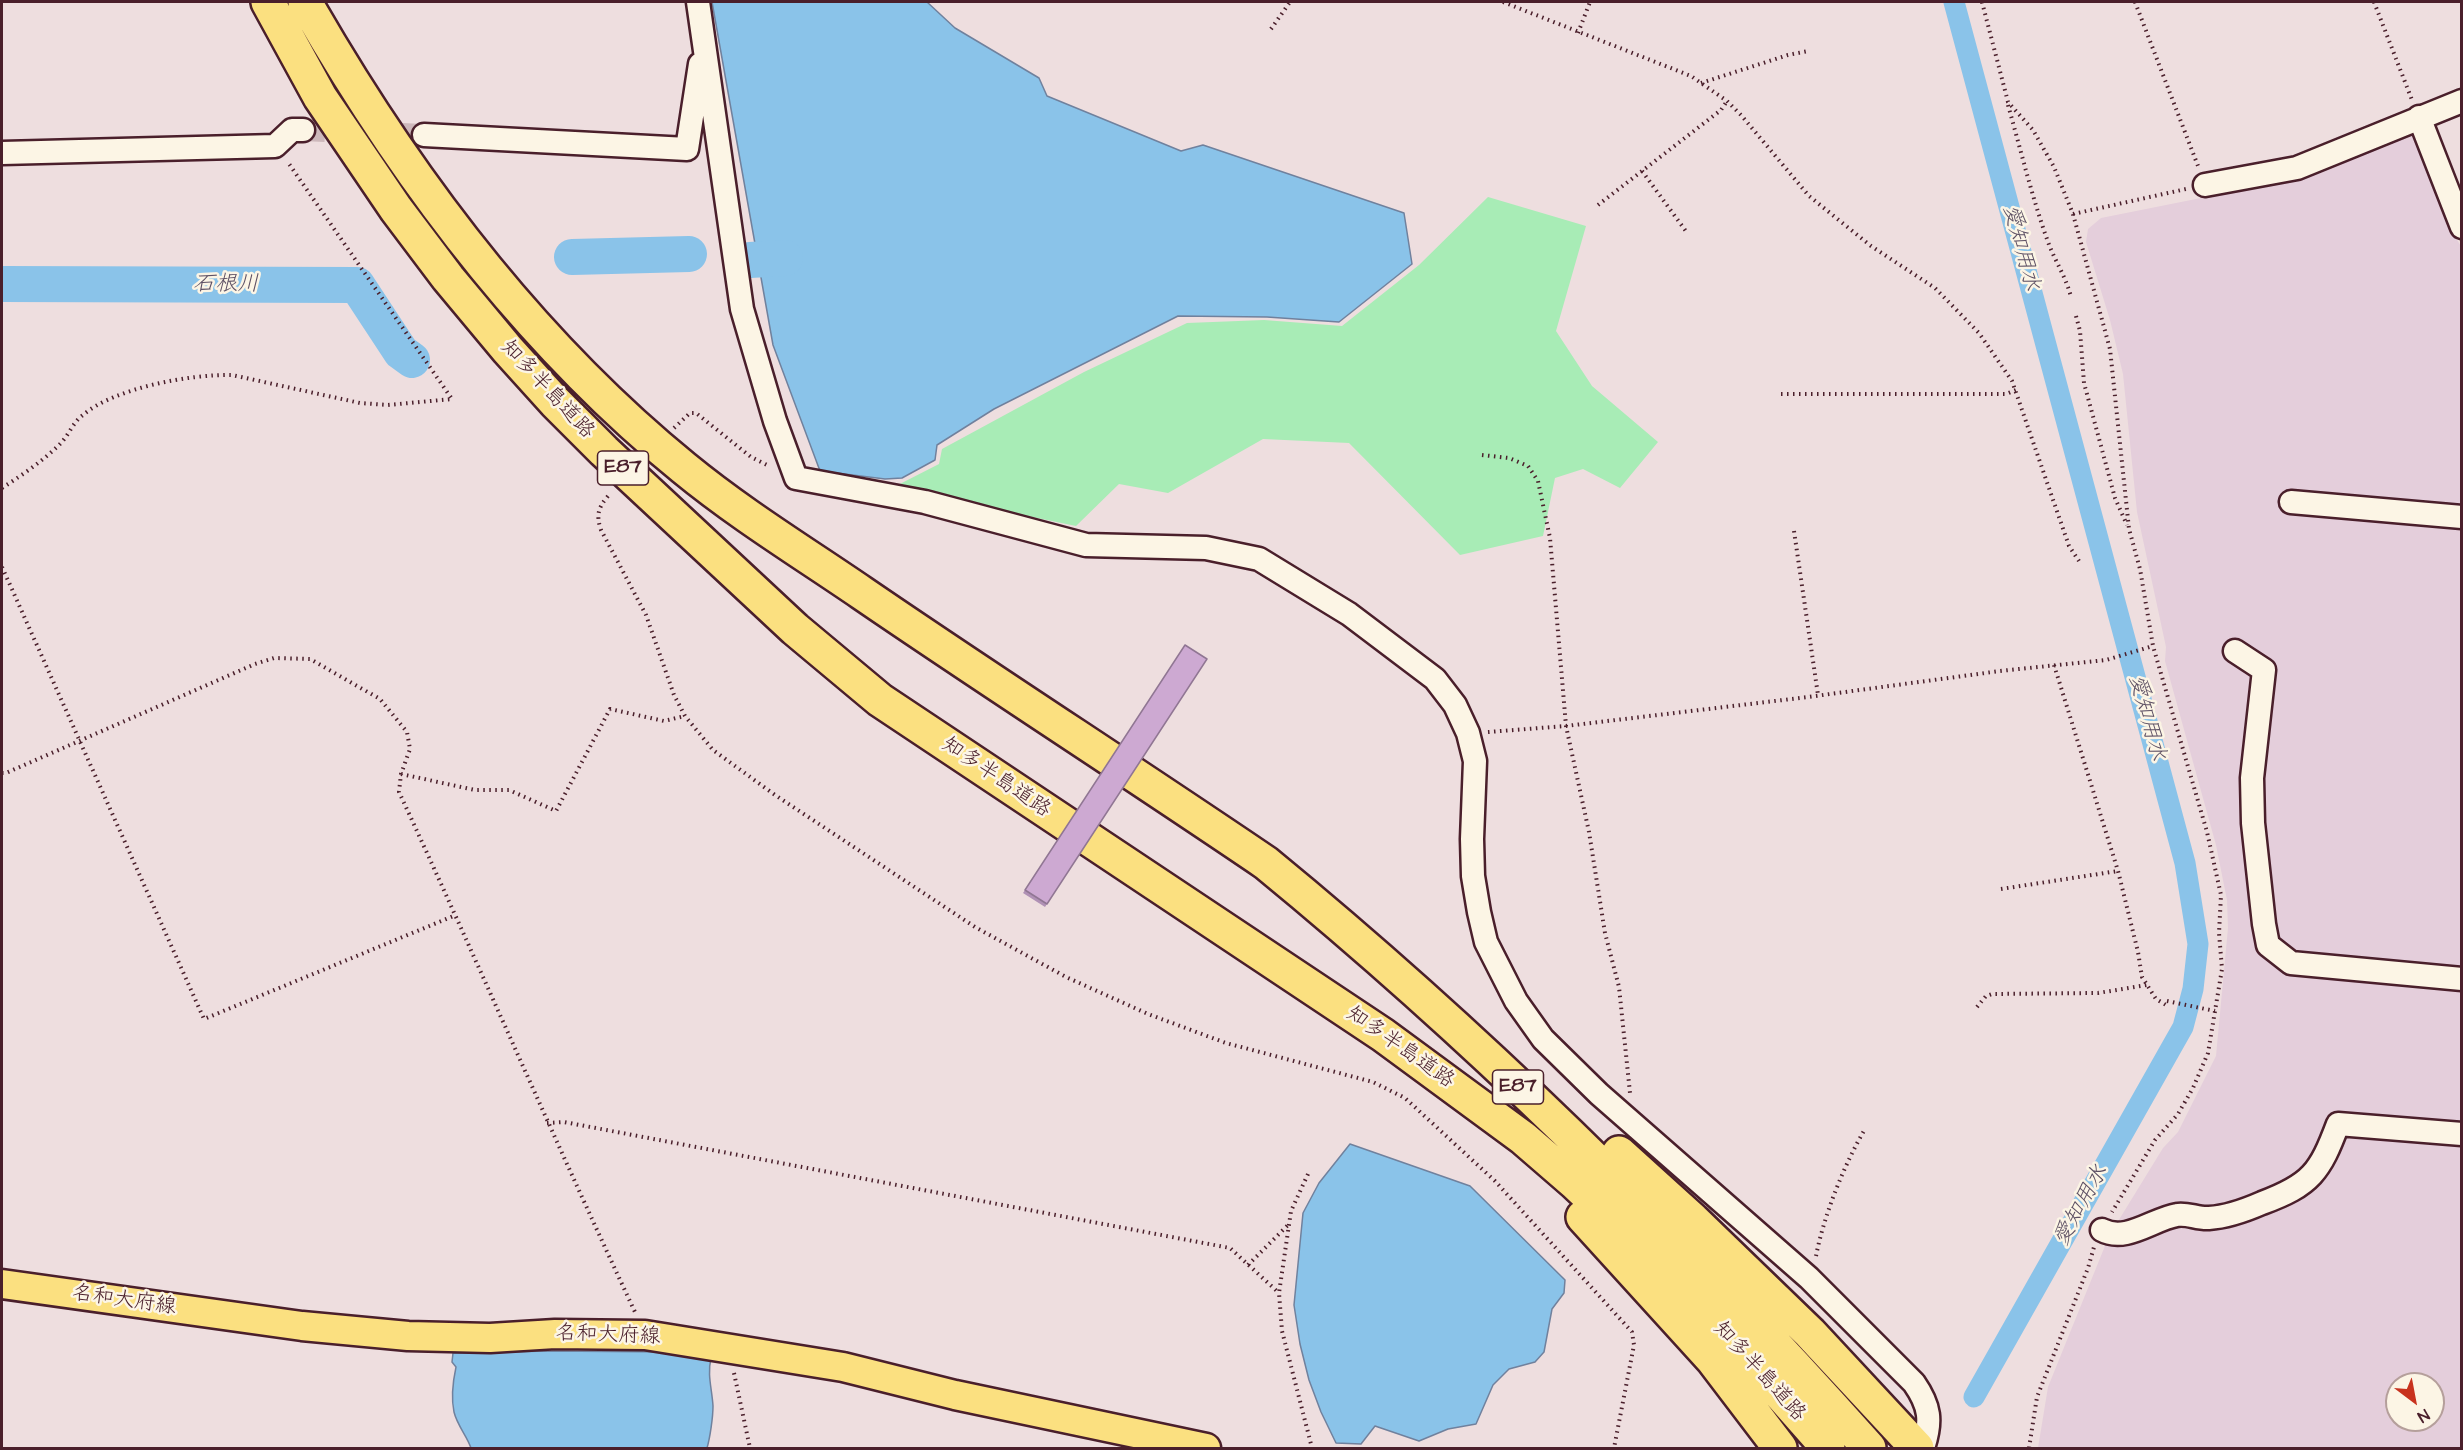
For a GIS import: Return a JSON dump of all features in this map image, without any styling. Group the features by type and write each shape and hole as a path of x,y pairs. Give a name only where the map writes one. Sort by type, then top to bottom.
{"highway":[{"name":"知多半島道路","path":"268,2 320,97 396,209 448,278 508,350 604,451 795,628 880,700 1383,1035 1476,1102 1575,1183 1628,1233 1761,1372 1828,1449"},
{"name":"知多半島道路","path":"305,2 349,78 424,188 477,257 583,375 658,445 722,497 924,636 1266,863 1316,904 1475,1047 1690,1254 1784,1353 1869,1449"},
{"path":"1475,1047 1579,1117 1693,1220 1810,1333 1913,1442"},
{"path":"1476,1102 1713,1360 1780,1449"}],"main road":[{"name":"名和大府線","path":"2,1284 302,1326 408,1336 490,1338 555,1334 645,1335 732,1347 843,1367 955,1395 1206,1449"}],"street":[{"path":"698,2 742,309 765,388 796,478 926,502 1086,545 1206,548 1259,559 1349,614 1435,679 1455,705 1468,733 1475,761 1473,876 1486,942 1516,1001 1544,1039 1629,1120 1809,1278 1914,1383 1925,1400 1930,1424 1913,1442"},
{"path":"424,135 687,149 699,66 706,55"},
{"path":"2205,185 2297,168 2462,101"},
{"path":"2419,117 2462,227"},
{"path":"2,153 275,146 292,130 303,130"},
{"path":"2291,502 2462,517"},
{"path":"2235,651 2264,670 2252,778 2253,823 2268,945 2291,963 2462,979"},
{"path":"2102,1230 2108,1233 2121,1233 2177,1215 2208,1218 2248,1209 2292,1192 2309,1179 2326,1155 2338,1124 2462,1134"}],"path":[{"path":"1271,29 1290,2"},
{"path":"1503,2 1691,76 1727,101 1809,196 1871,246 1935,288 1957,308 2000,361 2016,390 2069,546 2079,561"},
{"path":"1578,33 1590,2"},
{"path":"1982,2 2040,219 2049,245 2066,278 2071,297"},
{"path":"2073,214 2205,185 2135,2"},
{"path":"2374,2 2419,117"},
{"path":"1701,83 1778,58 1808,51"},
{"path":"1598,205 1721,110 1727,101"},
{"path":"2008,102 2033,130 2054,167 2073,214 2110,349 2128,529"},
{"path":"2,488 35,466 62,442 81,416 98,404 150,385 222,375 360,402 388,405 452,399 298,175 275,146"},
{"path":"1642,171 1657,195 1688,234"},
{"path":"2054,665 2118,871 2142,977 2156,999 2166,1003 2215,1011 2222,969 2219,933 2221,895 2207,832 2153,646 2140,568 2128,529 2115,498 2084,384 2080,331 2076,316"},
{"path":"1781,394 2006,394 2016,390"},
{"path":"671,430 682,418 690,413 696,413 751,457 796,478"},
{"path":"1482,454 1509,458 1528,466 1538,481 1550,538 1566,726 1589,832 1605,933 1619,987 1632,1108 1629,1120"},
{"path":"608,496 599,507 596,517 646,615 674,695 685,716 713,750 775,795 975,927 1066,977 1148,1014 1226,1043 1373,1082 1405,1098 1495,1180 1632,1332 1634,1345 1614,1449"},
{"path":"1794,531 1818,695"},
{"path":"2,567 204,1019 456,915"},
{"path":"1468,733 1566,726 2106,660 2153,646"},
{"path":"2,773 255,664 274,658 310,659 380,699 407,732 410,748 401,774 399,792 645,1335"},
{"path":"401,774 475,790 509,790 556,811 610,709 664,721 685,716"},
{"path":"2001,889 2118,871"},
{"path":"1977,1007 1986,996 1992,994 2098,993 2147,985"},
{"path":"547,1123 564,1122 1044,1215 1230,1248 1279,1293"},
{"path":"1809,1278 1813,1270 1822,1225 1851,1154 1865,1129"},
{"path":"1308,1174 1291,1211 1279,1293 1282,1331 1312,1449"},
{"path":"1248,1265 1289,1224"},
{"path":"732,1347 730,1356 750,1449"}],"shaded area":[{"path":"2408,134 2419,141 2454,235 2462,248 2461,1448 2038,1448 2048,1387 2109,1236 2163,1148 2178,1132 2216,1056 2228,928 2227,900 2216,845 2165,661 2166,647 2137,512 2123,374 2110,320 2086,242 2088,229 2101,218 2291,180"}],"green space":[{"path":"1488,197 1586,226 1556,331 1592,386 1658,442 1620,488 1583,469 1555,478 1543,536 1460,555 1349,443 1263,439 1168,493 1119,484 1076,526 892,488 939,464 942,449 1084,372 1187,323 1264,320 1342,326 1419,265"}],"water":[{"path":"712,2 927,2 955,28 1039,78 1047,96 1181,151 1203,145 1404,213 1412,264 1339,322 1267,317 1178,316 994,409 937,445 935,460 902,478 885,479 820,471 773,345"},
{"path":"1350,1144 1470,1186 1565,1280 1564,1293 1552,1309 1544,1352 1535,1362 1509,1369 1493,1385 1476,1424 1448,1429 1419,1441 1375,1426 1361,1444 1336,1443 1321,1412 1309,1380 1294,1305 1303,1213 1319,1183"},
{"path":"673,1352 711,1358 713,1411 707,1448 471,1448 454,1412 453,1390 456,1367 452,1362 453,1353"}],"building":[{"path":"1185,645 1207,659 1047,904 1025,890"}],"waterway":[{"name":"愛知用水","path":"1954,2 2185,863 2198,944 2193,989 2183,1027 1974,1397"},
{"name":"石根川","path":"572,257 689,254"},
{"name":"石根川","path":"750,260 785,258"},
{"name":"石根川","path":"2,284 357,285 401,352 412,360"}],"tunnel":[{"path":"303,130 424,135"}]}
